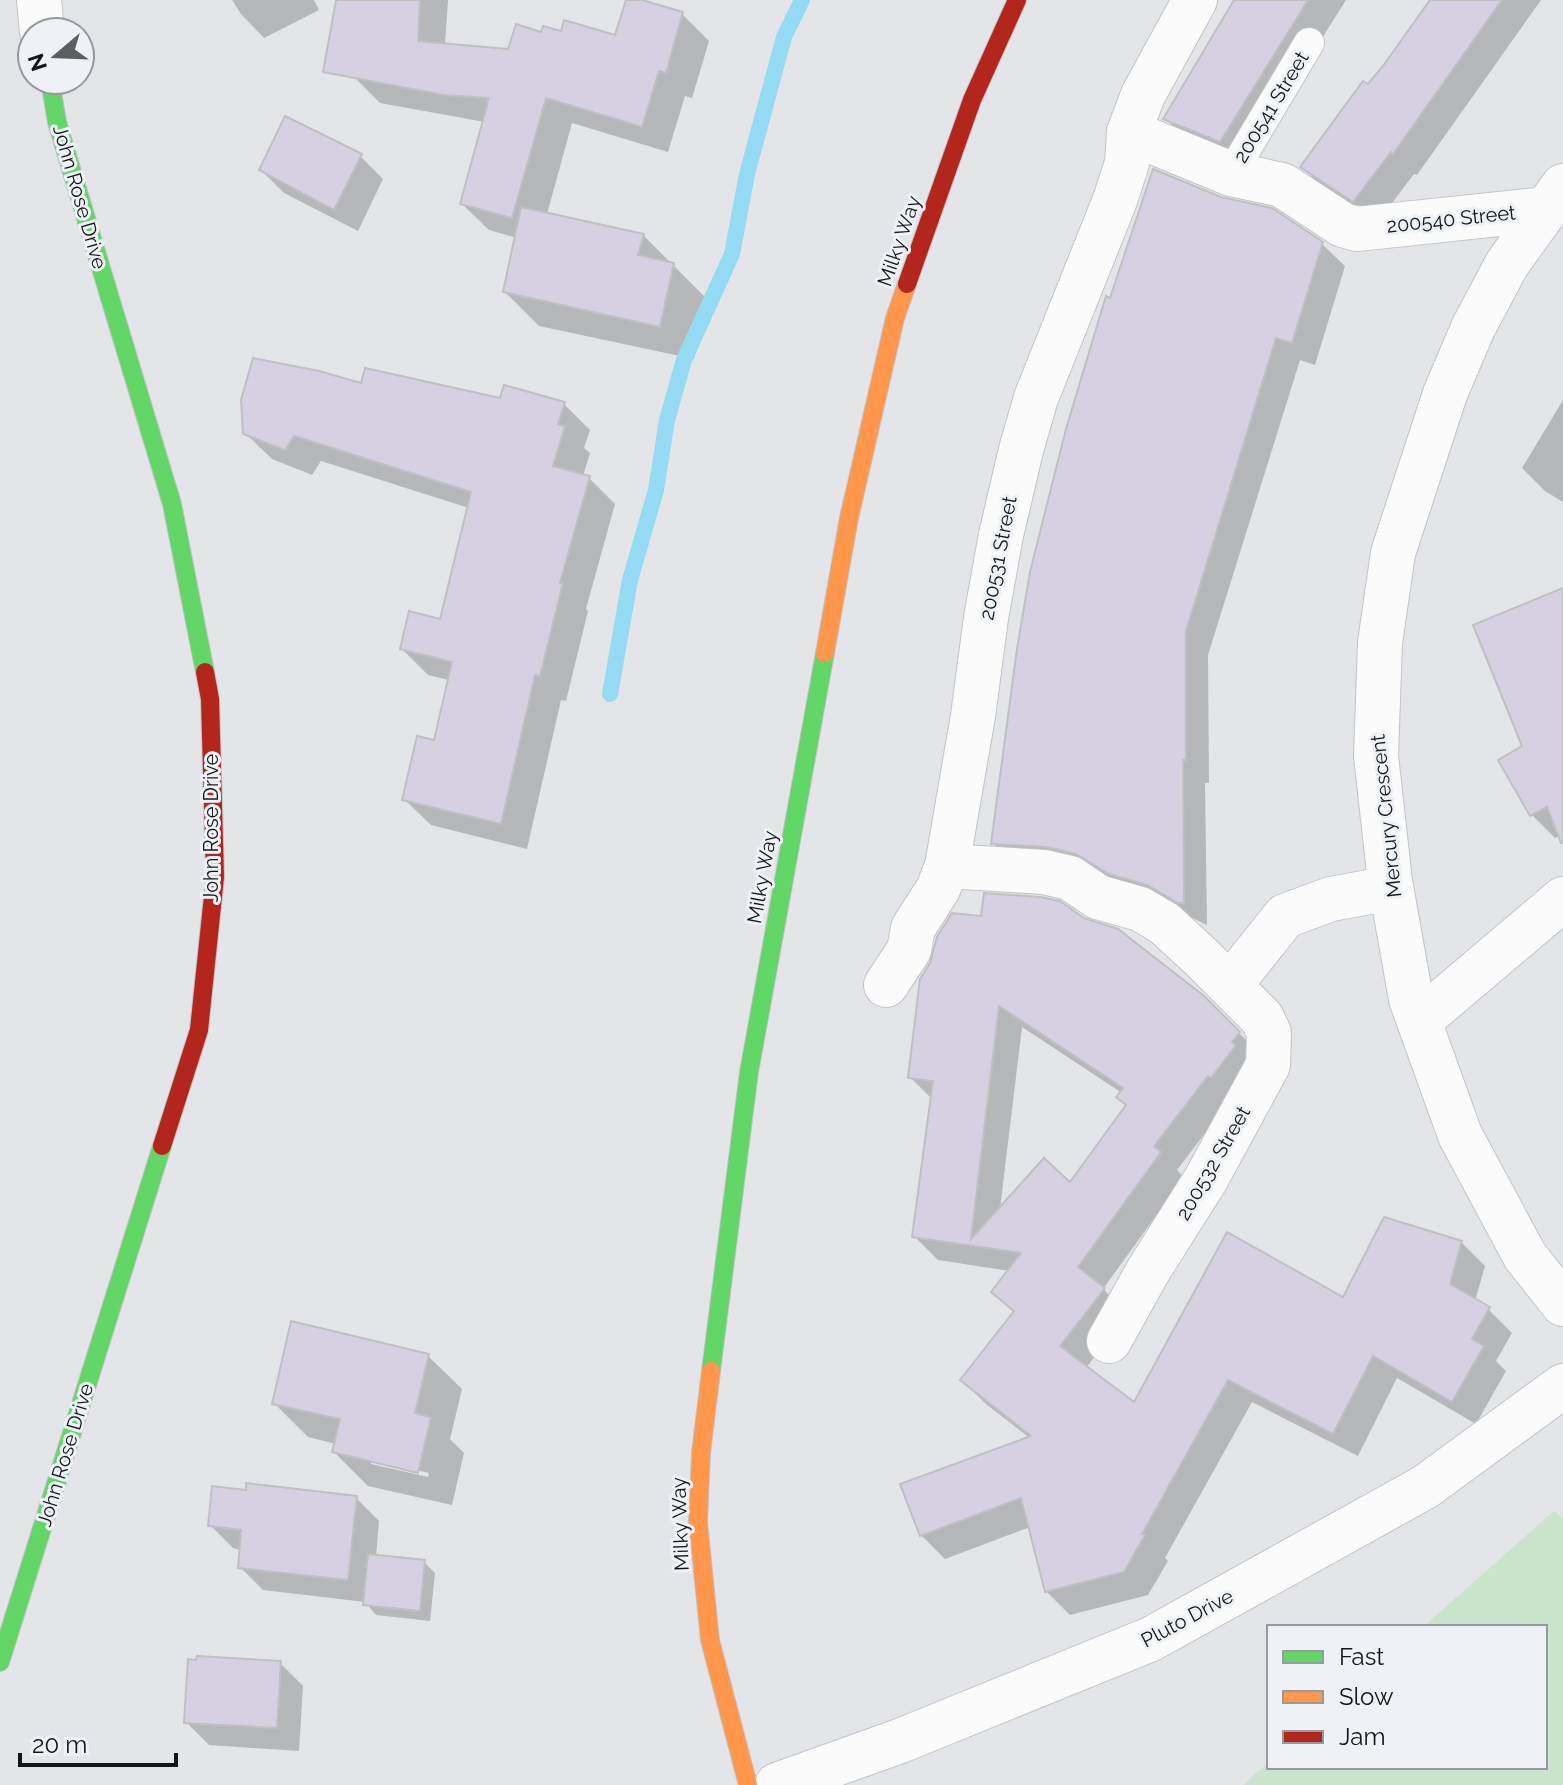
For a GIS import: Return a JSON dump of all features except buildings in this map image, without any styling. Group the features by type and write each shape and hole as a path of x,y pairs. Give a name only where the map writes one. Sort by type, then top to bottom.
{"street":[{"name":"Milky Way","path":"748,1785 710,1640 698,1522 701,1453 749,1072 849,518 895,318 972,100 1017,0"},
{"name":"200531 Street","path":"886,985 909,950 913,928 938,889 947,866 993,577 1021,450 1046,372 1115,200 1127,163 1129,132 1154,71 1195,0"},
{"name":"John Rose Drive","path":"0,1662 199,1030 215,877 210,699 172,504 57,122 53,96"},
{"path":"1129,132 1200,164 1231,174"},
{"name":"200541 Street","path":"1231,174 1282,185 1343,225 1357,229"},
{"name":"200540 Street","path":"1357,229 1554,197"},
{"name":"Mercury Crescent","path":"1554,197 1507,264 1473,328 1445,394 1393,553 1380,643 1376,756 1391,888 1411,999 1460,1135 1525,1256 1563,1304"},
{"name":"200532 Street","path":"947,866 1044,872 1070,878 1098,897 1140,909 1164,923 1230,985 1262,1018 1269,1033 1268,1065 1206,1179 1148,1271 1109,1341"},
{"path":"1230,985 1285,916 1331,899 1391,888"},
{"path":"1419,1021 1563,899"},
{"name":"Pluto Drive","path":"777,1785 900,1741 1151,1639 1425,1487 1563,1386"}],"lane":[{"name":"200541 Street","path":"1231,174 1309,43"}],"green space":[{"path":"1554,1511 1563,1518 1563,1785 1243,1785 1267,1764 1267,1769 1547,1769 1547,1625 1425,1625"}],"waterway":[{"path":"610,694 630,580 656,490 667,420 684,360 732,254 747,174 784,37 802,0"}],"traffic: fast":[{"path":"53,96 57,122 172,504 205,672"},
{"path":"711,1371 749,1072 825,653"},
{"path":"0,1662 162,1146"}],"traffic: slow":[{"path":"825,653 849,518 895,318 907,284"},
{"path":"711,1371 701,1453 698,1522 710,1640 748,1785"}],"traffic: jam":[{"path":"907,284 972,100 1017,0"},
{"path":"162,1146 199,1030 215,877 210,699 205,672"}]}
